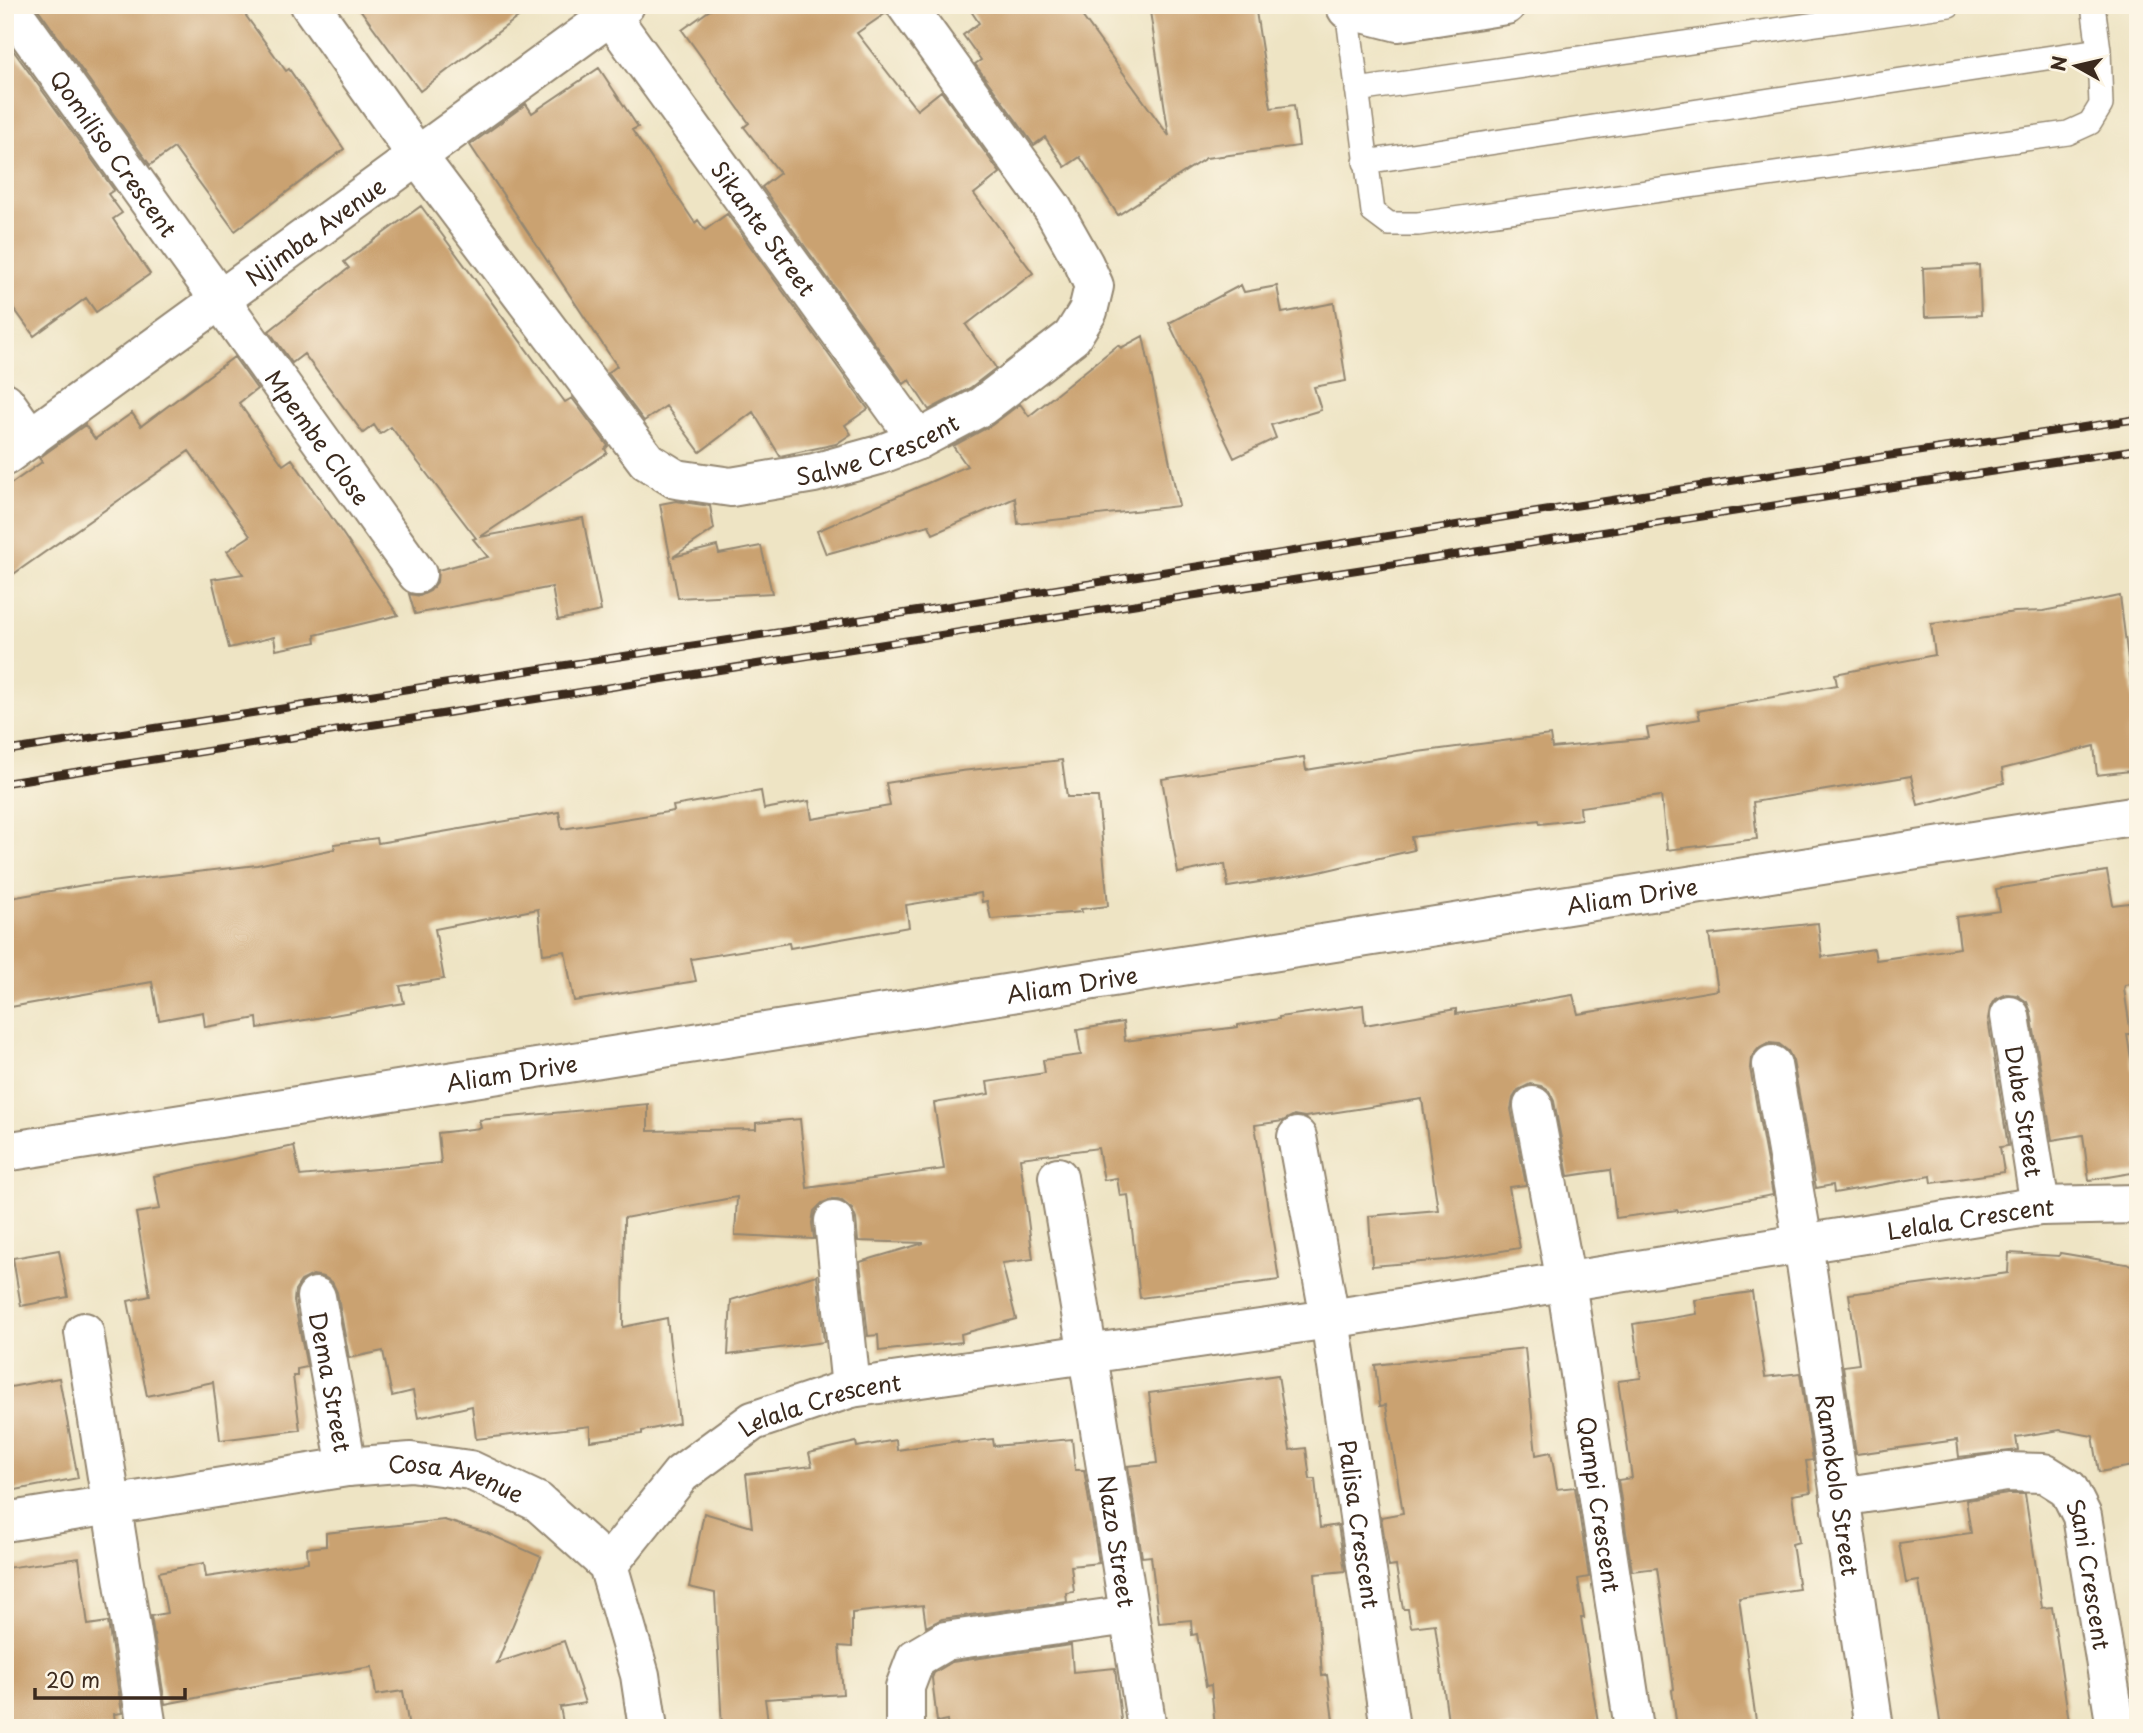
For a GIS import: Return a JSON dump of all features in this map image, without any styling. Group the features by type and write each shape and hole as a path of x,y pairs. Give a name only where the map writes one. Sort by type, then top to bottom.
{"street":[{"name":"Qomiliso Crescent","path":"8,5 219,300"},
{"name":"Salwe Crescent","path":"310,5 418,157 647,461 677,479 731,487 814,473 879,455 918,440 982,406 1072,337 1088,311 1094,286 1053,209 906,5"},
{"path":"1346,7 1398,22 1506,5"},
{"name":"Njimba Avenue","path":"18,447 418,157 613,9"},
{"name":"Sikante Street","path":"613,9 918,440"},
{"name":"Mpembe Close","path":"219,300 417,575"},
{"path":"5,402 18,447"},
{"name":"Aliam Drive","path":"5,1152 2138,815"},
{"name":"Dube Street","path":"2010,1016 2040,1206"},
{"path":"1772,1065 1803,1243"},
{"path":"1533,1106 1566,1282"},
{"path":"1297,1136 1330,1319"},
{"path":"1058,1177 1089,1354"},
{"name":"Lelala Crescent","path":"608,1565 681,1474 754,1421 852,1388 1330,1319 2040,1206 2138,1204"},
{"path":"834,1220 852,1388"},
{"name":"Ramokolo Street","path":"1803,1243 1874,1728"},
{"name":"Qampi Crescent","path":"1566,1282 1634,1728"},
{"name":"Dema Street","path":"316,1297 347,1467"},
{"name":"Palisa Crescent","path":"1330,1319 1390,1728"},
{"path":"84,1332 147,1728"},
{"name":"Nazo Street","path":"1089,1354 1147,1728"},
{"name":"Cosa Avenue","path":"5,1522 347,1467 411,1462 470,1470 538,1502 608,1565"},
{"name":"Sani Crescent","path":"1840,1497 2007,1472 2044,1473 2068,1489 2082,1516 2116,1728"},
{"path":"608,1565 640,1675 648,1728"},
{"path":"905,1728 905,1687 916,1658 946,1641 1129,1615"}],"lane":[{"path":"1357,90 1949,5"},
{"path":"1346,7 1373,212 1388,224 1418,224 2068,133 2090,123 2101,105 2099,51 2093,5"},
{"path":"1365,162 2099,51"}],"building":[{"path":"42,5 238,5 286,71 289,69 344,149 235,231 174,148 150,165 38,9"},
{"path":"357,5 534,5 420,91"},
{"path":"717,5 884,5 886,13 857,33 917,110 941,91 1000,173 974,194 1033,273 966,325 996,368 970,388 929,410 909,380 904,384 762,187 780,173 744,127 749,123 682,30"},
{"path":"967,5 1074,5 1169,136 1149,5 1255,5 1271,108 1294,105 1299,146 1206,158 1118,215 1080,157 1065,167 1045,137 1034,145 975,64 981,60 963,35 979,23"},
{"path":"5,39 114,190 108,194 122,213 113,219 150,274 96,312 86,298 34,336 5,296"},
{"path":"599,68 638,127 632,130 695,223 698,220 705,230 727,214 868,409 845,425 851,434 836,444 780,456 753,412 700,452 666,406 644,421 608,373 617,366 470,145 526,104 532,113"},
{"path":"421,206 565,402 572,398 608,446 605,449 607,453 480,537 583,518 601,611 558,620 552,587 415,614 409,594 420,596 430,591 437,582 438,570 488,557 391,427 380,434 374,425 363,433 304,354 292,363 269,331 349,268 344,262"},
{"path":"1979,265 1981,315 1925,317 1923,268"},
{"path":"1241,285 1244,292 1277,286 1282,313 1334,303 1346,381 1314,387 1321,410 1271,425 1276,438 1234,458 1169,323"},
{"path":"1143,336 1179,506 1018,524 1015,498 933,534 929,525 826,554 817,531 967,466 953,446 992,425 1020,404 1029,416 1118,345 1121,348"},
{"path":"234,357 257,389 239,403 283,465 292,459 398,615 315,635 316,642 276,650 274,637 229,648 212,579 243,574 227,551 250,536 189,451 5,580 5,488 42,462 39,458 85,425 95,439 132,413 141,426"},
{"path":"676,501 710,506 714,529 673,557 717,546 719,554 761,546 772,593 678,598 660,504"},
{"path":"2120,596 2138,738 2138,770 2097,775 2094,746 2002,769 2004,783 1918,805 1911,776 1753,802 1757,839 1667,850 1661,796 1580,807 1581,819 1540,824 1539,820 1411,837 1414,850 1315,873 1228,887 1225,864 1178,873 1162,779 1304,757 1306,770 1550,735 1552,748 1649,738 1647,728 1700,719 1698,711 1837,685 1835,674 1935,655 1931,624 2015,612 2043,611"},
{"path":"1062,760 1067,797 1098,797 1108,906 1081,909 1082,912 991,919 987,901 982,902 981,893 906,905 909,927 790,948 789,943 691,959 696,981 574,1001 565,951 543,954 538,909 435,929 444,979 400,986 404,1003 258,1028 257,1018 205,1027 203,1012 159,1020 152,982 5,1008 5,899 84,885 257,865 335,849 334,844 377,838 378,843 559,812 562,829 674,811 673,806 761,791 764,809 809,801 812,819 890,806 886,783 961,771"},
{"path":"2107,871 2113,905 2138,902 2138,983 2125,985 2124,989 2131,1034 2127,1034 2138,1102 2138,1172 2089,1180 2083,1135 2052,1140 2031,1012 2027,1002 2017,995 2007,994 1996,999 1990,1008 1988,1019 2008,1146 2000,1147 2004,1172 1932,1183 1931,1176 1834,1193 1833,1185 1816,1188 1793,1061 1788,1051 1779,1044 1769,1043 1758,1049 1751,1058 1750,1068 1773,1195 1678,1212 1616,1218 1610,1170 1568,1176 1554,1101 1549,1091 1530,1084 1518,1090 1511,1109 1526,1185 1509,1187 1520,1248 1446,1260 1372,1266 1369,1216 1438,1210 1422,1099 1305,1117 1294,1115 1283,1121 1255,1125 1279,1280 1140,1298 1128,1195 1120,1196 1117,1178 1104,1180 1098,1148 1020,1158 1033,1259 1002,1263 1016,1319 961,1334 962,1342 879,1351 878,1335 868,1336 860,1262 924,1243 858,1241 852,1209 842,1201 832,1199 822,1203 814,1211 814,1239 735,1235 737,1197 624,1218 623,1327 667,1318 679,1423 642,1431 642,1434 590,1441 590,1426 476,1439 472,1406 418,1418 413,1391 392,1396 383,1351 349,1358 337,1292 332,1282 313,1275 301,1281 295,1290 294,1301 307,1367 297,1369 297,1376 293,1376 300,1430 220,1440 213,1382 147,1396 128,1301 150,1296 136,1213 160,1209 154,1176 294,1146 300,1176 441,1163 438,1133 481,1128 479,1120 648,1104 648,1131 756,1129 756,1123 800,1119 807,1188 944,1169 934,1103 989,1094 987,1082 1045,1073 1043,1060 1081,1055 1077,1030 1123,1022 1125,1041 1238,1027 1279,1017 1363,1005 1365,1025 1456,1009 1456,1014 1573,995 1578,1014 1718,990 1709,935 1818,923 1822,957 1874,949 1876,960 1960,948 1956,917 2000,911 1996,889"},
{"path":"59,1250 68,1297 21,1306 13,1258"},
{"path":"2009,1253 2059,1256 2060,1253 2138,1266 2138,1465 2099,1472 2093,1436 2060,1430 2016,1437 2018,1450 1959,1457 1957,1440 1856,1454 1843,1366 1859,1364 1849,1294 2008,1273"},
{"path":"817,1275 824,1342 728,1355 731,1300"},
{"path":"1752,1292 1765,1377 1800,1373 1813,1460 1806,1461 1811,1492 1792,1495 1799,1542 1792,1544 1799,1589 1739,1598 1757,1728 1677,1728 1657,1568 1632,1571 1618,1480 1632,1478 1618,1381 1641,1378 1633,1324 1697,1314 1695,1300"},
{"path":"1525,1348 1536,1455 1551,1452 1557,1489 1575,1487 1589,1577 1578,1579 1584,1618 1581,1618 1598,1722 1594,1723 1595,1728 1449,1728 1435,1624 1411,1627 1408,1609 1403,1609 1396,1566 1389,1567 1381,1517 1403,1513 1386,1405 1380,1406 1375,1365"},
{"path":"1278,1375 1290,1450 1306,1448 1310,1479 1315,1479 1320,1528 1338,1525 1345,1571 1315,1574 1322,1676 1327,1675 1334,1728 1276,1728 1275,1720 1215,1727 1211,1685 1206,1686 1197,1634 1192,1635 1191,1620 1159,1623 1151,1556 1142,1557 1128,1466 1157,1463 1149,1393"},
{"path":"59,1378 78,1478 5,1492 5,1388"},
{"path":"993,1439 994,1446 1072,1439 1075,1470 1084,1470 1099,1563 1071,1566 1074,1592 1066,1593 1067,1602 942,1619 926,1627 923,1605 852,1613 852,1647 839,1646 843,1694 765,1699 769,1728 722,1728 715,1593 689,1587 704,1513 752,1527 746,1474 812,1466 809,1453 856,1442 857,1447 896,1440 897,1450"},
{"path":"2025,1494 2042,1608 2052,1607 2070,1728 1941,1728 1919,1581 1906,1583 1899,1543 1971,1533 1966,1500"},
{"path":"444,1520 487,1533 541,1557 497,1663 564,1641 585,1703 560,1707 564,1728 409,1728 403,1691 376,1695 372,1667 165,1704 151,1616 167,1613 159,1572 204,1563 206,1577 308,1562 307,1548 326,1546 326,1533"},
{"path":"79,1558 88,1625 108,1622 122,1713 114,1714 116,1728 5,1728 5,1568"},
{"path":"1071,1645 1073,1672 1115,1668 1122,1728 948,1728 947,1720 937,1722 932,1678 934,1673 952,1662"}],"railway":[{"path":"5,751 2138,419"},
{"path":"5,783 2138,449"}]}
